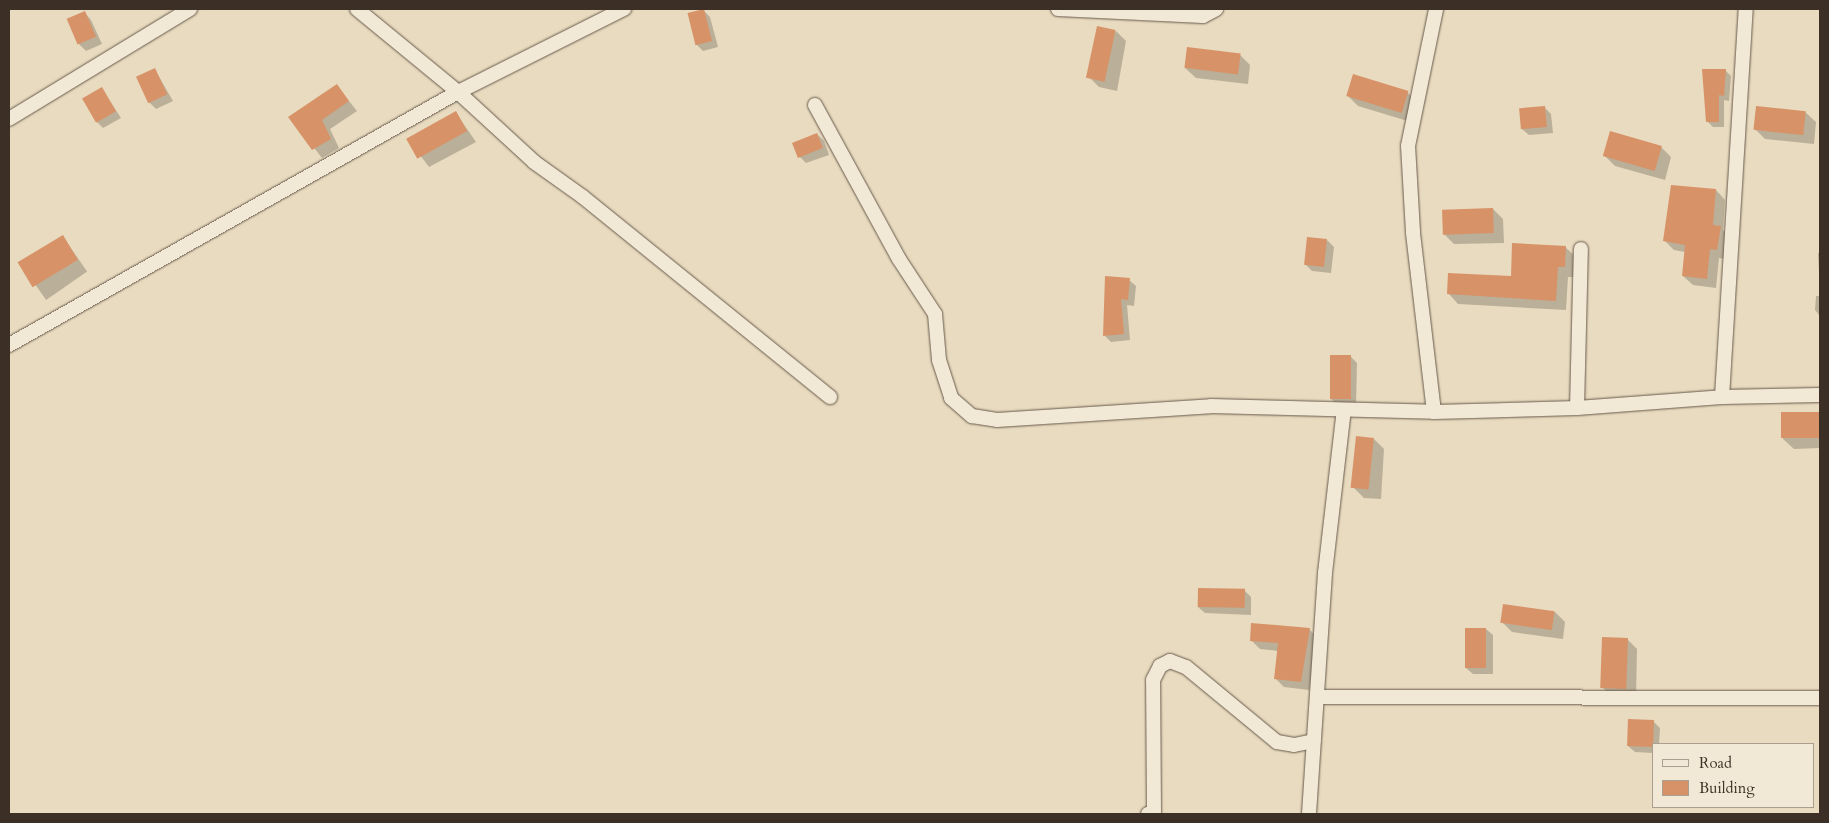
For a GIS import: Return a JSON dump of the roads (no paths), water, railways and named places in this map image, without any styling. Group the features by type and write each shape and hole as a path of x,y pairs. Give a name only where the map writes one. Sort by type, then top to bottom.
{"street":[{"path":"9,119 190,9"},
{"path":"357,9 458,92 534,162 584,197 830,396"},
{"path":"9,345 458,92 624,9"},
{"path":"1058,9 1203,16 1216,9"},
{"path":"1434,412 1413,232 1408,146 1436,9"},
{"path":"1722,397 1746,9"},
{"path":"815,105 899,259 934,314 939,360 951,398 972,416 997,420 1211,406 1434,412 1577,408 1722,397 1820,395"},
{"path":"1577,408 1581,249"},
{"path":"1309,814 1325,573 1344,410"},
{"path":"1152,814 1153,680 1160,666 1170,660 1186,667 1277,742 1294,745 1314,741"},
{"path":"1317,697 1820,698"}]}
